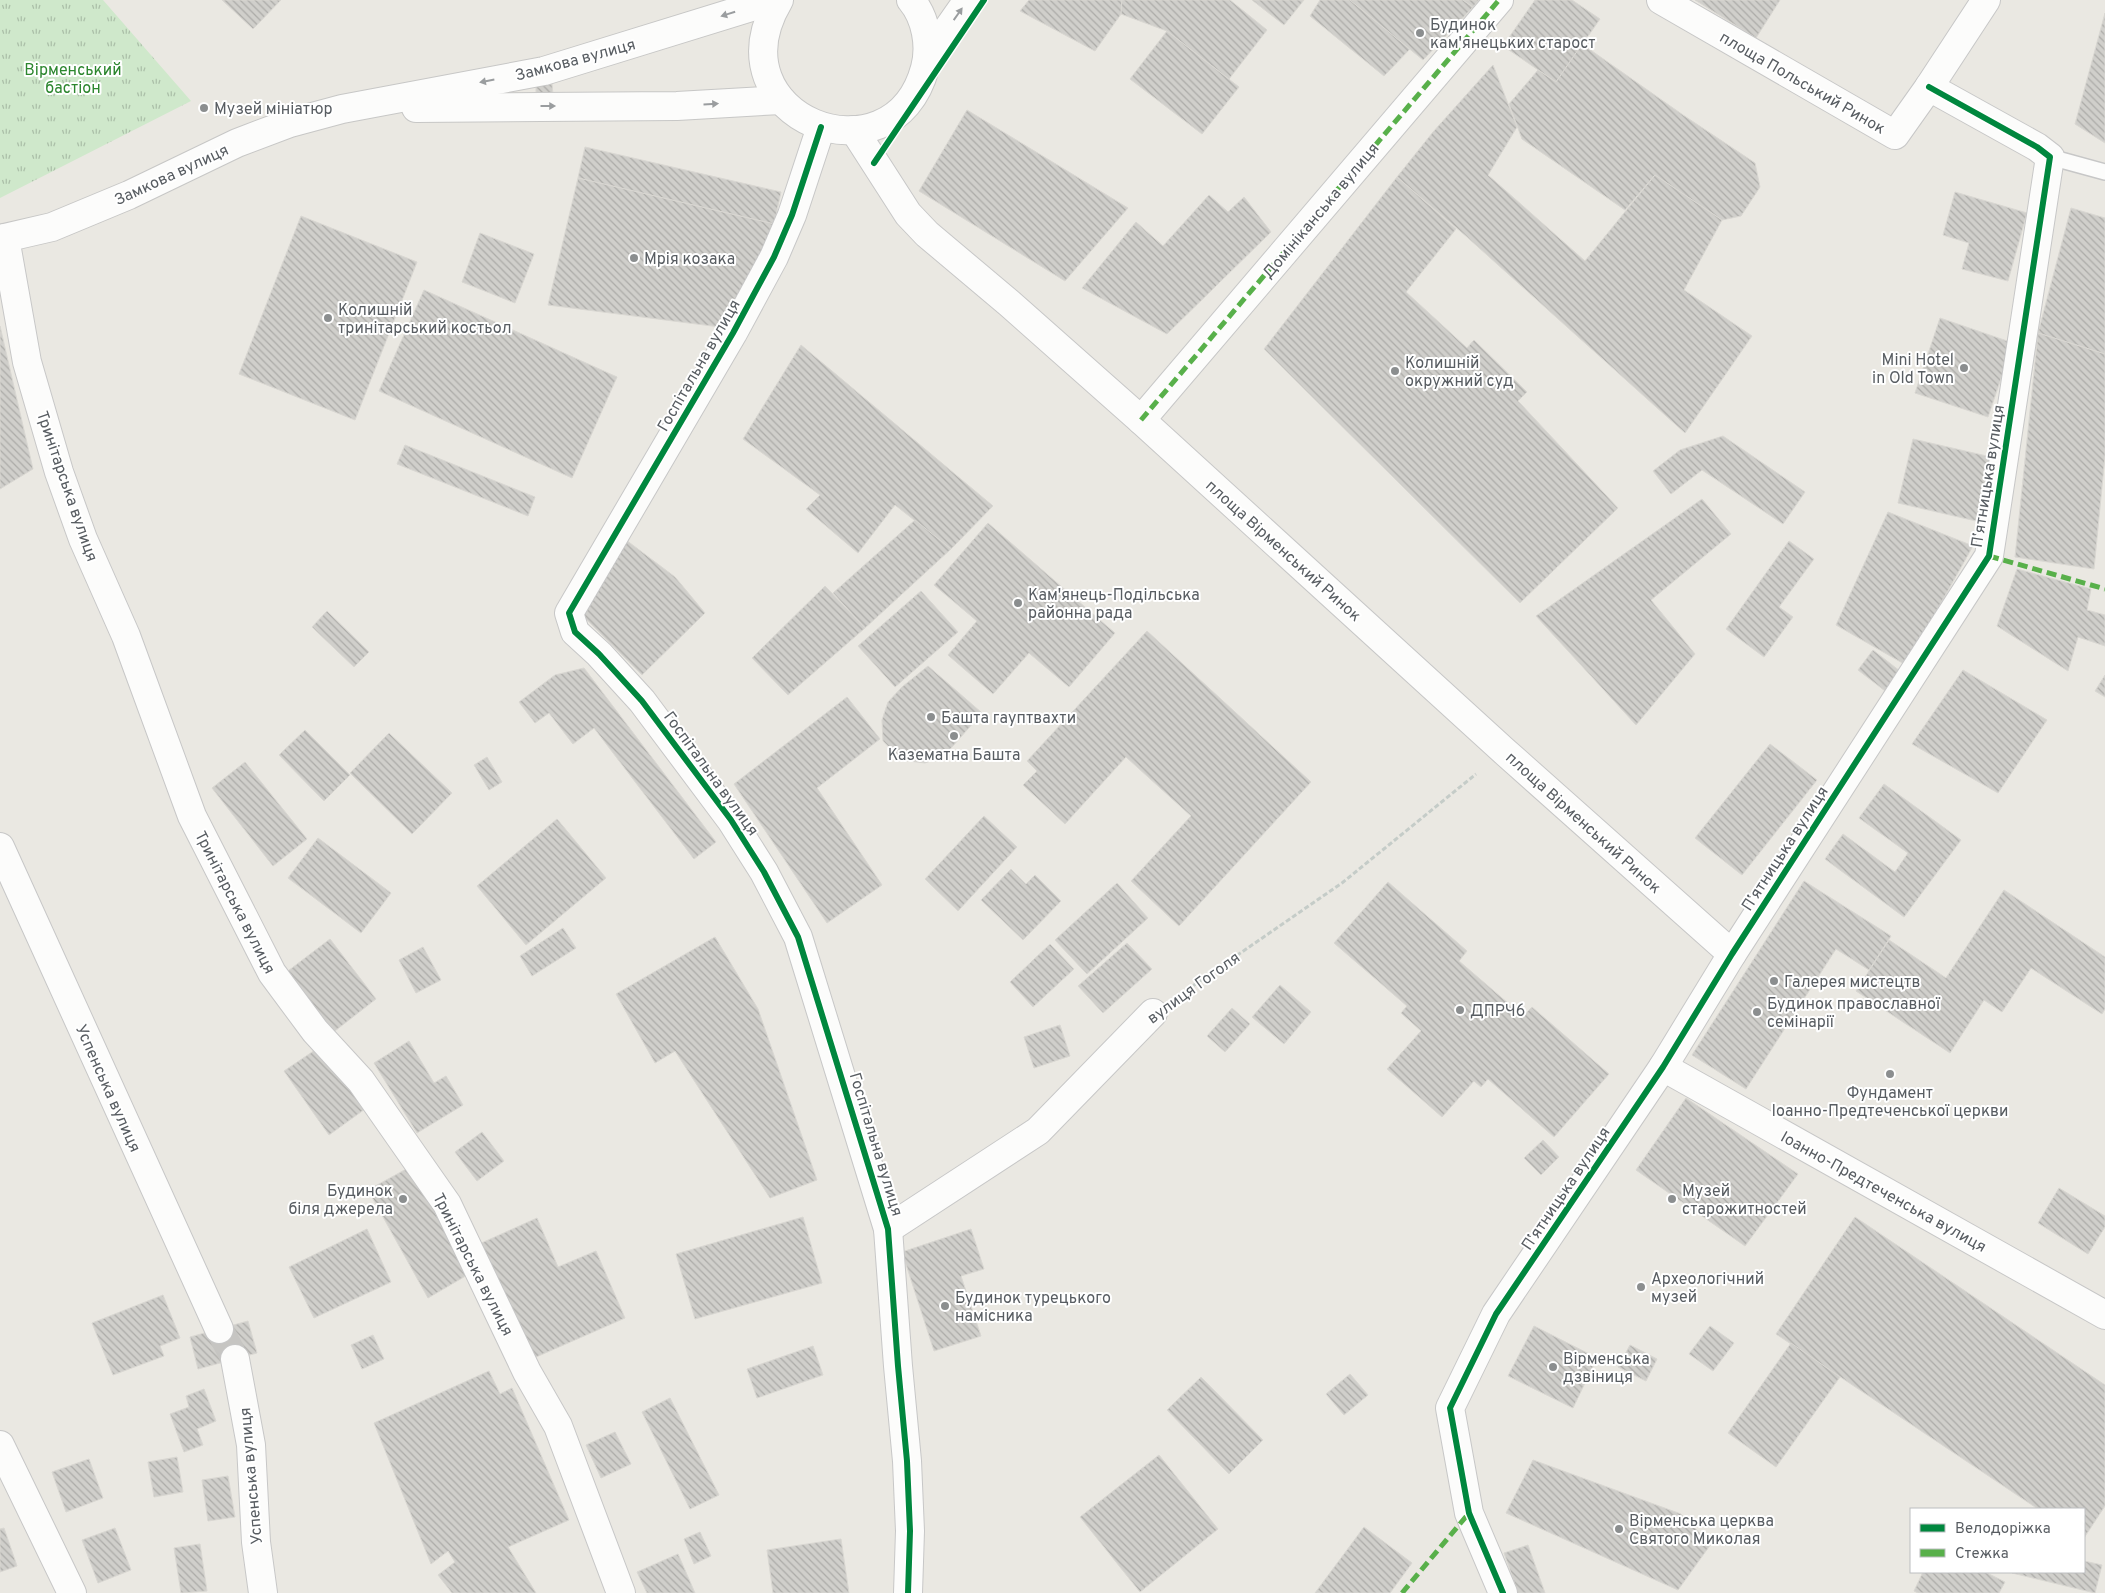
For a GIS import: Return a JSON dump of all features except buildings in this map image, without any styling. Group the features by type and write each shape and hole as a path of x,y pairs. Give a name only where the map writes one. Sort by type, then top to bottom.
{"street":[{"name":"Замкова вулиця","path":"3,239 52,227 129,195 236,143 290,123 342,109 544,71 774,0"},
{"path":"779,0 770,17 764,38 764,60 770,81 781,100 799,116 821,127 854,130 894,116 910,101 921,82 928,57 968,0"},
{"path":"910,0 916,6 926,30 928,57"},
{"name":"Домініканська вулиця","path":"1141,420 1499,0"},
{"name":"площа Польський Ринок","path":"1661,0 1895,135 1986,0"},
{"path":"1929,87 2037,147 2050,157"},
{"name":"Замкова вулиця","path":"342,109 677,106 781,100"},
{"name":"Госпітальна вулиця","path":"821,127 792,215 774,257 728,341 569,613 575,632 599,654 642,701 731,820 764,872 798,937 888,1229 907,1461 910,1531 908,1593"},
{"name":"площа Вірменський Ринок","path":"854,130 908,214 927,234 1009,303 1141,420 1504,751 1732,954"},
{"name":"Пʼятницька вулиця","path":"1503,1593 1469,1513 1450,1408 1496,1314 1663,1067 1732,954 1989,556 2050,157"},
{"name":"Тринітарська вулиця","path":"3,239 27,362 59,472 83,539 126,636 192,816 272,973 315,1031 361,1081 447,1204 527,1372 558,1426 621,1593"},
{"name":"Успенська вулиця","path":"0,847 219,1329"},
{"name":"вулиця Гоголя","path":"888,1229 1038,1131 1153,1013"},
{"name":"Іоанно-Предтеченська вулиця","path":"1663,1067 2105,1315"},
{"name":"Успенська вулиця","path":"235,1359 251,1446 256,1542 263,1593"},
{"path":"0,1445 72,1593"}],"lane":[{"path":"2050,157 2105,172"}],"green space":[{"name":"Вірменський бастіон","path":"0,0 103,0 191,101 0,198"}],"tunnel":[{"path":"219,1329 235,1359"}],"marked path":[{"path":"1141,420 1499,0"},
{"path":"1989,556 2105,589"},
{"path":"1402,1593 1469,1513"}],"cycle path":[{"path":"874,163 984,0"},
{"path":"1503,1593 1469,1513 1450,1408 1496,1314 1663,1067 1732,954 1989,556 2050,157 2037,147 1929,87"},
{"path":"821,127 792,215 774,257 733,333 569,613 575,632 599,654 642,701 731,820 764,872 798,937 888,1229 907,1461 910,1531 908,1593"}],"place":[{"name":"Будинок кам'янецьких старост","path":"1420,33"},
{"name":"Музей мініатюр","path":"204,108"},
{"name":"Мрія козака","path":"634,258"},
{"name":"Колишній тринітарський костьол","path":"328,318"},
{"name":"Mini Hotel in Old Town","path":"1964,368"},
{"name":"Колишній окружний суд","path":"1395,371"},
{"name":"Кам'янець-Подільська районна рада","path":"1018,603"},
{"name":"Башта гауптвахти","path":"931,717"},
{"name":"Казематна Башта","path":"954,736"},
{"name":"Галерея мистецтв","path":"1774,981"},
{"name":"ДПРЧ6","path":"1460,1010"},
{"name":"Будинок православної семінарії","path":"1757,1012"},
{"name":"Фундамент Іоанно-Предтеченської церкви","path":"1890,1074"},
{"name":"Будинок біля джерела","path":"403,1199"},
{"name":"Музей старожитностей","path":"1672,1199"},
{"name":"Археологічний музей","path":"1641,1287"},
{"name":"Будинок турецького намісника","path":"945,1306"},
{"name":"Вірменська дзвіниця","path":"1553,1367"},
{"name":"Вірменська церква Святого Миколая","path":"1619,1529"}]}
